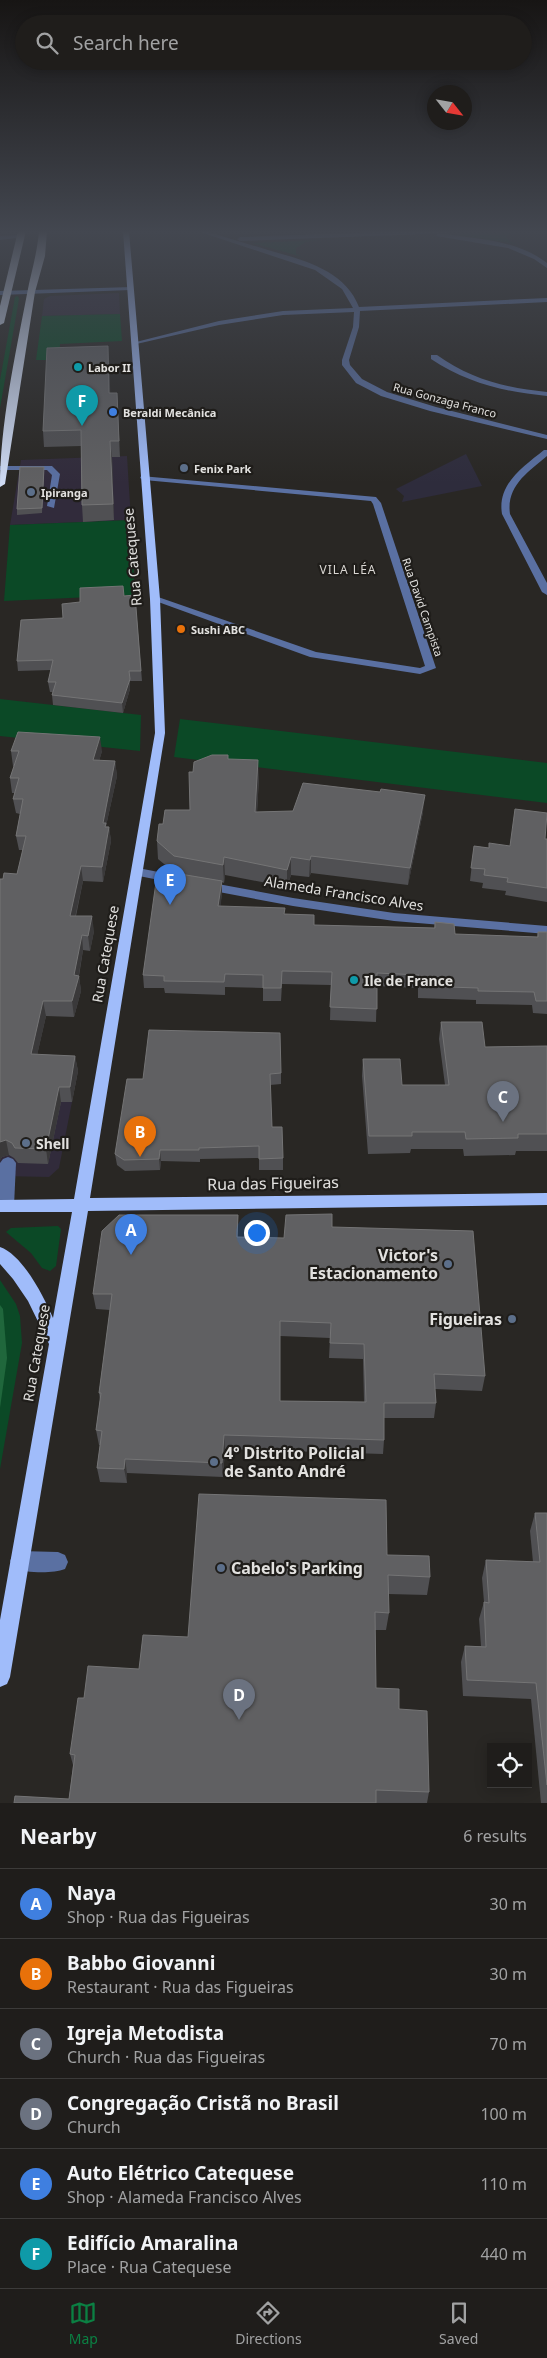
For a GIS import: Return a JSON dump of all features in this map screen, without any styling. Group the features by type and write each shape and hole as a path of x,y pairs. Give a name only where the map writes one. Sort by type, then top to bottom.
{"highway":[{"path":"0,484 27,315"}],"main road":[{"name":"Rua Catequese","path":"0,1677 138,872 160,733 155,599 132,315"},
{"name":"Rua das Figueiras","path":"3,1206 547,1199"},
{"path":"0,1254 29,1286 41,1307 57,1344"}],"street":[{"path":"134,344 254,316 265,315"},
{"name":"Rua Gonzaga Franco","path":"357,315 357,324 346,362 349,371 359,381 384,394 405,401 547,437"},
{"path":"434,357 451,370 479,382 509,390 547,394"},
{"path":"547,452 512,485 504,503 506,514 547,592"},
{"path":"3,468 49,468 56,474 51,506"},
{"name":"Rua David Campista","path":"144,478 373,499 376,501 431,668 420,670 326,658 155,599"},
{"name":"Alameda Francisco Alves","path":"138,872 293,902 394,917 547,930"},
{"path":"3,1206 8,1163"},
{"path":"20,1561 58,1562"}],"shaded area":[{"path":"466,454 482,486 402,502 404,496 396,489"},
{"path":"127,456 131,520 10,525 21,460"},
{"path":"0,1100 72,1102 59,1168 49,1177 0,1176"}],"green space":[{"path":"12,315 16,315 0,408 0,380"},
{"path":"120,315 122,341 60,344 59,360 36,360 42,316"},
{"path":"131,520 135,595 4,601 10,525"},
{"path":"0,699 141,715 140,751 0,736"},
{"path":"180,719 547,763 547,803 174,757"},
{"path":"58,1226 61,1229 56,1266 50,1271 42,1268 31,1253 6,1232 11,1228"},
{"path":"0,1280 16,1304 20,1316 22,1343 0,1469"},
{"path":"0,1305 3,1309 7,1358 0,1408"}],"building":[{"path":"108,346 109,393 117,393 119,441 110,441 113,504 82,505 81,430 43,431 47,348"},
{"name":"Ipiranga","path":"20,467 44,467 42,508 17,509"},
{"path":"123,586 124,596 135,595 141,671 129,671 130,679 122,703 52,695 56,682 48,682 53,660 17,661 21,620 63,618 62,604 80,602 80,588"},
{"path":"18,732 100,737 93,760 115,761 103,823 106,823 105,827 109,827 102,867 81,866 70,916 92,916 88,936 82,935 74,975 79,976 72,1001 43,1001 31,1054 75,1056 70,1087 59,1087 46,1149 15,1148 12,1143 6,1140 0,1142 0,879 3,879 4,873 17,874 26,836 16,836 23,799 13,799 19,778 10,778 19,751 11,751"},
{"path":"212,755 228,755 228,759 258,760 255,812 293,811 303,783 380,792 381,789 425,795 410,868 311,856 310,860 291,857 287,870 224,857 223,865 174,856 157,841 159,824 163,824 165,810 190,810 189,772 193,772 194,762"},
{"path":"515,809 547,813 545,839 547,839 547,888 507,882 508,878 484,875 485,869 471,868 474,846 489,848 489,843 510,846"},
{"path":"180,874 222,881 218,906 285,908 284,914 314,915 314,925 435,928 435,922 454,924 455,934 538,937 538,932 547,932 547,1001 536,1001 534,992 478,991 478,988 419,986 419,975 377,973 377,1009 330,1007 332,972 282,971 281,988 263,988 263,975 225,974 224,982 164,981 164,976 143,975 156,882"},
{"path":"441,1022 482,1022 485,1047 547,1046 547,1134 518,1134 518,1138 466,1139 465,1132 412,1132 412,1136 369,1136 363,1059 400,1059 402,1085 449,1085"},
{"path":"149,1030 280,1033 281,1073 270,1074 272,1127 282,1127 283,1158 259,1159 259,1146 199,1148 199,1150 160,1150 159,1159 124,1160 115,1154 127,1079 143,1079"},
{"path":"332,1214 332,1227 473,1231 485,1376 434,1374 436,1403 384,1403 384,1440 224,1435 222,1463 125,1459 124,1469 97,1468 102,1431 96,1430 101,1393 99,1393 112,1294 93,1294 102,1231 119,1215 238,1215 237,1237 284,1238 286,1215","holes":["280,1321 331,1323 330,1343 364,1344 366,1402 280,1401"]},
{"path":"199,1494 386,1500 387,1555 429,1556 430,1577 388,1575 389,1613 375,1612 376,1688 399,1689 399,1709 427,1711 429,1792 376,1790 376,1803 14,1803 15,1796 69,1799 75,1755 70,1754 78,1698 84,1698 88,1666 139,1669 143,1635 188,1637"},
{"path":"535,1513 547,1513 547,1785 536,1683 467,1680 465,1646 486,1647 484,1602 489,1603 486,1560 540,1562"}],"place":[{"name":"Labor II","path":"78,367"},
{"name":"Beraldi Mecânica","path":"113,412"},
{"name":"Edifício Amaralina","path":"82,426"},
{"name":"Fenix Park","path":"184,468"},
{"name":"Ipiranga","path":"31,492"},
{"name":"Sushi ABC","path":"181,629"},
{"name":"Auto Elétrico Catequese","path":"170,905"},
{"name":"Ile de France","path":"354,980"},
{"name":"Igreja Metodista","path":"503,1122"},
{"name":"Shell","path":"26,1143"},
{"name":"Babbo Giovanni","path":"140,1157"},
{"name":"Naya","path":"131,1255"},
{"name":"Victor's Estacionamento","path":"448,1264"},
{"name":"Figueiras","path":"512,1319"},
{"name":"4º Distrito Policial de Santo André","path":"214,1462"},
{"name":"Cabelo's Parking","path":"221,1568"},
{"name":"Congregação Cristã no Brasil","path":"239,1720"}],"district":[{"name":"VILA LÉA","path":"348,569"}]}
